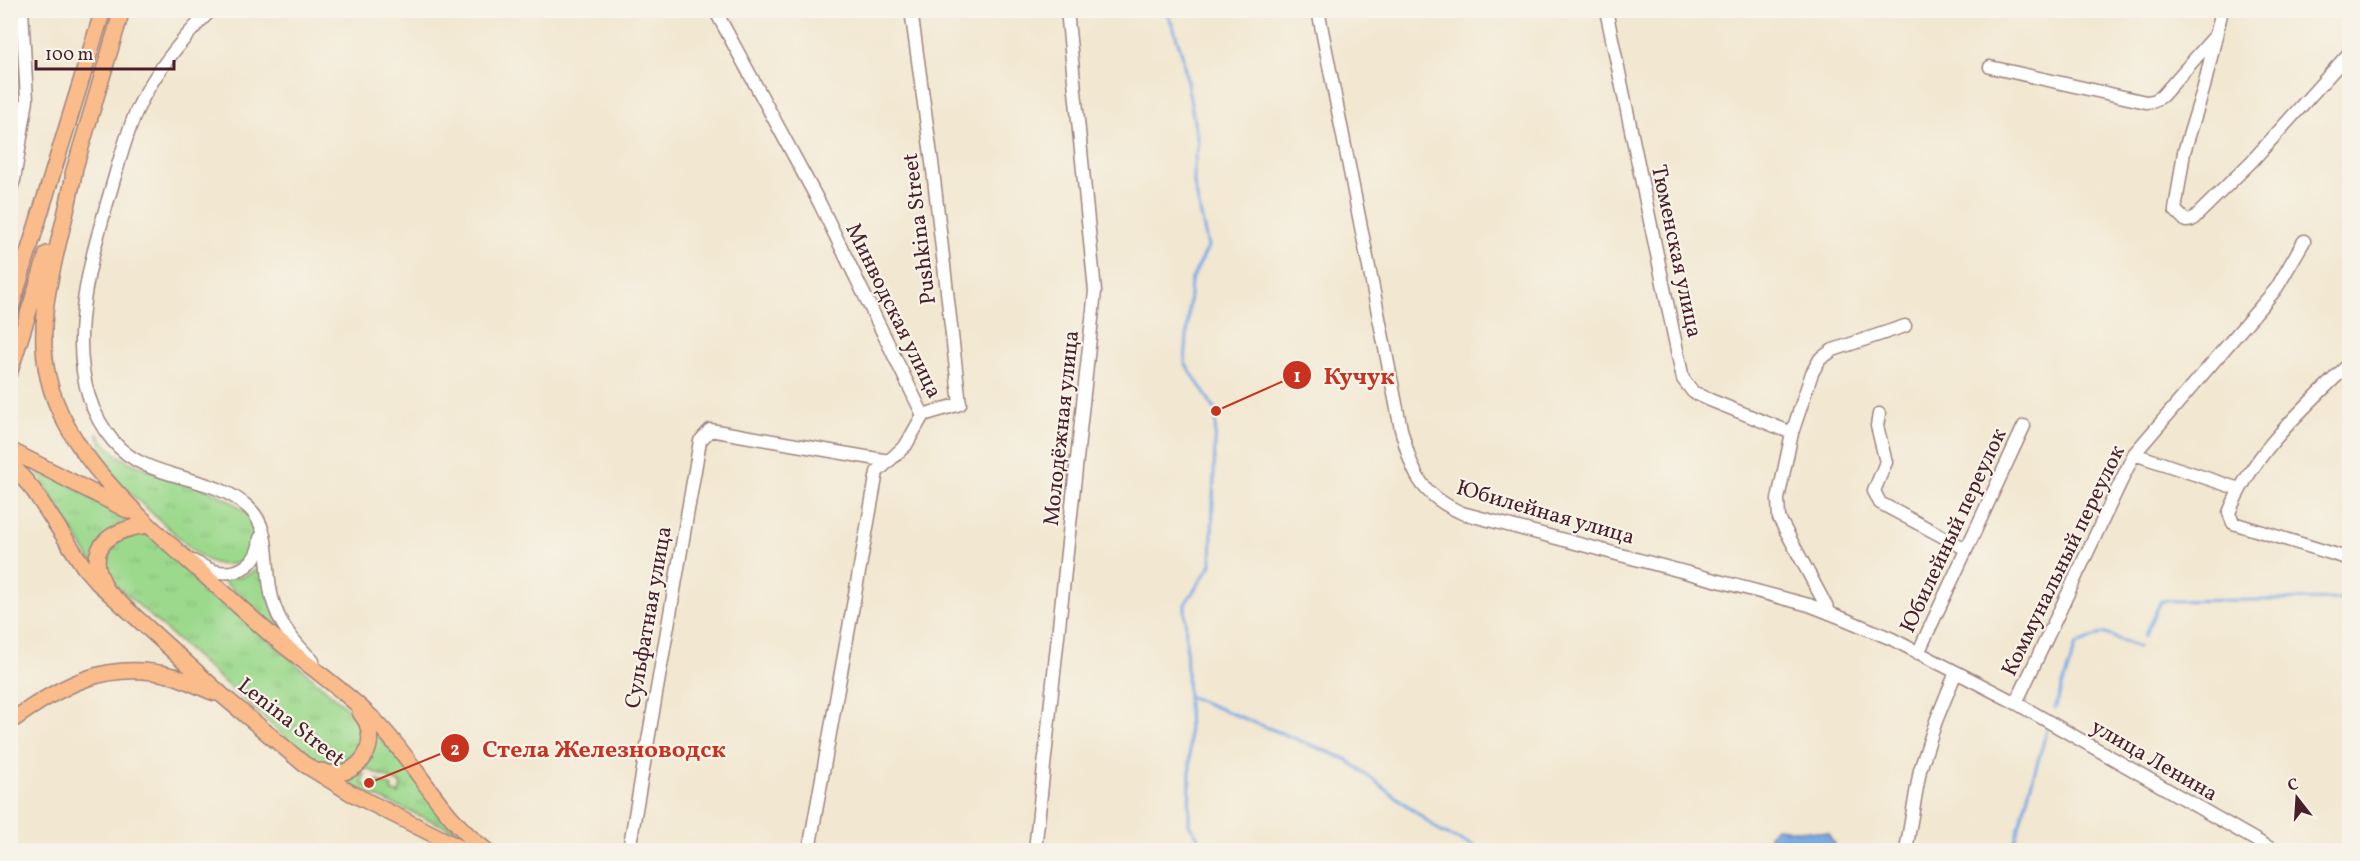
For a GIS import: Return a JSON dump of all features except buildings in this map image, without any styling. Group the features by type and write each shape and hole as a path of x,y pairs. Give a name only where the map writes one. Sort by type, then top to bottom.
{"main road":[{"path":"10,311 103,10"},
{"path":"10,371 122,10"},
{"path":"75,167 47,301 44,330 48,376 55,400 74,436 99,473 144,521 275,638 353,701 390,738 459,826 486,850"},
{"path":"10,450 144,521"},
{"name":"Lenina Street","path":"10,462 29,483 84,567 223,696 304,764 351,793 464,850"},
{"path":"113,596 98,570 97,556 102,543 115,533 144,521"},
{"path":"10,722 55,691 82,680 130,670 176,677 223,696"},
{"path":"304,764 328,774 342,774 359,766 367,752 370,737 368,725 353,701"}],"street":[{"path":"10,191 14,180 27,100 22,10"},
{"path":"212,10 190,31 159,71 136,111 91,261 82,306 81,342 85,379 95,413 112,440 128,456 154,469 227,492 250,508 265,536 271,596 284,630 295,644 353,701"},
{"name":"Минводская улица","path":"715,10 820,204 923,415 906,445 877,472 809,850"},
{"name":"Pushkina Street","path":"911,10 932,162 960,404 923,415"},
{"name":"Молодёжная улица","path":"1035,850 1095,291 1067,10"},
{"name":"Юбилейная улица","path":"1318,10 1401,429 1416,476 1426,491 1442,504 1462,513 1809,605 1918,653 2016,703"},
{"name":"Тюменская улица","path":"1606,10 1683,379 1693,392 1792,433"},
{"path":"2222,10 2204,87 2184,152 2175,206 2177,214 2186,221 2192,220 2252,161 2349,52"},
{"path":"1990,67 2146,102 2162,96 2216,36"},
{"name":"Коммунальный переулок","path":"2016,703 2134,454 2276,289 2304,241"},
{"path":"1830,613 1779,518 1778,499 1792,433 1812,373 1820,358 1833,350 1905,326"},
{"path":"2349,363 2289,423 2252,468 2239,489 2229,513 2233,523 2349,559"},
{"path":"1879,414 1877,426 1886,462 1874,491 1880,503 1966,549"},
{"name":"Юбилейный переулок","path":"1918,653 2024,426"},
{"name":"Сульфатная улица","path":"629,850 700,441 710,430 889,461"},
{"path":"2134,454 2239,489"},
{"path":"183,557 214,571 230,572 245,568 260,549 258,522"},
{"path":"1906,850 1920,770 1936,721 1956,672"},
{"name":"улица Ленина","path":"2016,703 2273,850"}],"green space":[{"path":"17,10 21,99 15,172 11,185 10,11"},
{"path":"97,433 112,450 131,463 188,482 231,501 247,514 256,529 256,546 251,554 245,561 226,565 209,561 197,554 120,484 107,465"},
{"path":"33,465 134,520 119,524 93,564"},
{"path":"138,533 148,535 354,714 362,729 364,741 360,752 350,765 323,766 312,761 117,586 106,571 104,561 109,543"},
{"path":"265,566 278,628 218,577 242,577"},
{"path":"375,731 458,832 337,780 362,772 365,774 362,784 373,788 377,780 392,787 391,791 399,794 401,784 365,768"}],"water":[{"path":"1776,828 1828,833 1834,844 1834,850 1769,850 1768,838"}],"waterway":[{"path":"1165,10 1182,54 1198,143 1194,165 1194,184 1208,247 1191,281 1185,363 1216,411 1211,565 1185,604 1190,768 1189,824 1207,850"},
{"path":"2144,636 2161,601 2350,599"},
{"path":"2055,708 2076,645 2103,633 2138,647"},
{"path":"1188,696 1346,759 1443,833 1484,850"},
{"path":"2012,850 2047,730"}],"place":[{"name":"Кучук","path":"1216,411"},
{"name":"Стела Железноводск","path":"369,783"}]}
